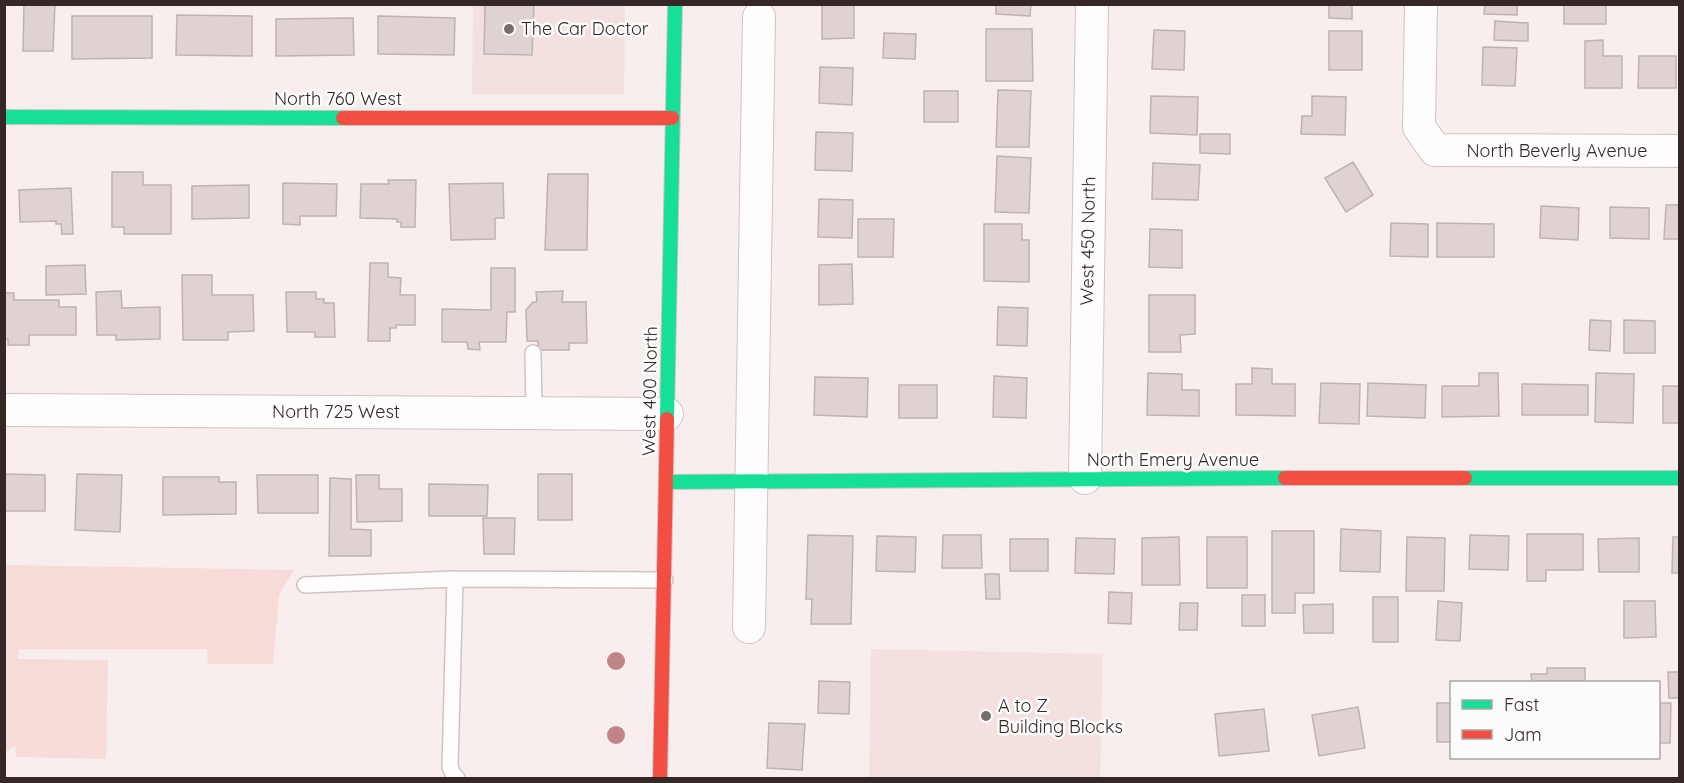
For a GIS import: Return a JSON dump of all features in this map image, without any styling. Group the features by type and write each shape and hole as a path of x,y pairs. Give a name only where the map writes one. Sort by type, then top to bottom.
{"street":[{"name":"West 400 North","path":"660,778 675,4"},
{"name":"West 450 North","path":"1085,478 1092,4"},
{"name":"North Beverly Avenue","path":"1421,4 1419,127 1435,150 1680,151"},
{"path":"749,627 759,17"},
{"name":"North 760 West","path":"4,117 672,118"},
{"name":"North 725 West","path":"4,410 667,414"},
{"name":"North Emery Avenue","path":"666,482 1085,478 1680,478"}],"lane":[{"path":"534,353 534,413"},
{"path":"305,585 455,579 665,580"},
{"path":"455,579 450,767 457,778"}],"shaded area":[{"path":"473,5 625,5 624,94 472,94"},
{"path":"5,565 294,570 279,595 273,664 208,664 207,649 19,649 18,659 108,660 106,759 16,757 15,746 5,752"},
{"name":"A to Z Building Blocks","path":"871,649 1103,654 1100,778 869,778"}],"building":[{"path":"24,4 55,4 53,51 23,51"},
{"name":"The Car Doctor","path":"485,4 534,4 532,55 484,54"},
{"path":"822,4 854,4 854,38 822,39"},
{"path":"996,4 1031,4 1030,16 996,14"},
{"path":"1329,4 1352,4 1352,19 1329,18"},
{"path":"1485,4 1517,4 1517,15 1484,14"},
{"path":"1564,4 1606,4 1606,24 1564,24"},
{"path":"177,15 252,16 252,56 176,55"},
{"path":"72,16 152,16 152,58 72,59"},
{"path":"378,16 455,18 454,55 378,54"},
{"path":"353,18 354,55 276,56 276,19"},
{"path":"1495,21 1528,23 1528,41 1494,40"},
{"path":"986,29 1032,29 1033,81 986,81"},
{"path":"1154,30 1185,31 1184,70 1152,69"},
{"path":"1329,31 1362,31 1362,70 1329,70"},
{"path":"884,33 916,34 915,59 883,58"},
{"path":"1603,40 1603,56 1622,56 1622,88 1585,88 1585,41"},
{"path":"1483,47 1517,48 1515,86 1482,85"},
{"path":"1639,56 1676,56 1676,88 1638,88"},
{"path":"820,67 853,68 852,105 819,103"},
{"path":"998,90 1031,91 1029,147 996,147"},
{"path":"924,91 958,91 958,122 924,122"},
{"path":"1151,96 1198,97 1197,135 1150,133"},
{"path":"1312,96 1346,97 1345,135 1301,134 1302,116 1312,116"},
{"path":"816,132 853,133 852,171 815,170"},
{"path":"1200,134 1230,134 1230,154 1200,153"},
{"path":"997,156 1031,158 1029,213 995,212"},
{"path":"1353,162 1373,195 1346,212 1325,178"},
{"path":"1153,163 1200,165 1198,200 1152,199"},
{"path":"112,172 143,172 143,185 171,185 171,234 124,234 124,227 112,227"},
{"path":"548,174 588,174 587,250 545,250"},
{"path":"388,180 416,180 415,227 401,227 401,222 397,222 397,219 360,218 361,184 389,184"},
{"path":"283,183 337,184 336,216 300,216 300,225 283,224"},
{"path":"503,183 504,218 495,218 495,239 451,240 449,184"},
{"path":"249,185 249,218 192,219 192,186"},
{"path":"71,188 73,234 62,234 61,224 56,224 56,221 20,222 19,190"},
{"path":"819,199 853,200 852,238 818,237"},
{"path":"1666,205 1680,205 1680,239 1664,239"},
{"path":"1541,206 1579,208 1578,240 1540,238"},
{"path":"1610,207 1649,208 1649,239 1610,238"},
{"path":"858,219 894,219 893,257 858,257"},
{"path":"1391,223 1428,224 1428,257 1390,256"},
{"path":"1437,223 1494,224 1494,257 1437,257"},
{"path":"984,224 1022,224 1022,240 1029,240 1029,282 984,281"},
{"path":"1150,229 1182,230 1182,268 1149,267"},
{"path":"370,263 388,263 388,277 401,278 400,295 415,295 415,325 396,325 396,328 390,328 390,341 368,341"},
{"path":"852,264 853,304 819,305 819,265"},
{"path":"85,265 86,294 46,295 46,266"},
{"path":"491,268 515,268 515,312 507,312 506,342 479,342 480,350 468,349 467,342 442,342 442,309 491,310"},
{"path":"182,275 212,275 212,295 253,295 254,331 228,332 228,340 183,340"},
{"path":"121,291 122,308 160,307 160,339 116,340 116,335 97,335 96,292"},
{"path":"563,291 562,302 586,302 587,343 569,343 569,350 538,350 538,341 527,341 526,310 533,302 537,302 536,292"},
{"path":"286,292 316,292 316,299 324,299 324,303 334,303 335,337 315,337 315,332 287,332"},
{"path":"4,293 14,293 14,300 59,300 59,307 76,307 76,335 29,335 29,345 8,345 8,339 4,339"},
{"path":"1149,295 1195,295 1195,334 1180,335 1181,352 1149,352"},
{"path":"998,307 1028,308 1027,346 997,345"},
{"path":"1590,320 1611,321 1610,351 1589,350"},
{"path":"1624,320 1655,321 1655,353 1624,353"},
{"path":"1252,368 1272,369 1272,384 1295,384 1295,416 1236,415 1236,384 1252,384"},
{"path":"1148,373 1182,374 1182,390 1199,390 1199,416 1147,415"},
{"path":"1479,373 1498,373 1499,416 1442,417 1442,386 1479,386"},
{"path":"1596,373 1634,374 1633,423 1595,422"},
{"path":"994,376 1027,378 1026,418 993,417"},
{"path":"815,377 868,378 867,417 814,415"},
{"path":"1321,383 1360,384 1359,424 1319,423"},
{"path":"1368,383 1426,385 1425,418 1367,416"},
{"path":"1522,384 1588,385 1588,415 1522,415"},
{"path":"899,385 937,385 937,418 899,418"},
{"path":"1663,386 1680,386 1680,423 1663,423"},
{"path":"4,474 45,475 45,511 4,511"},
{"path":"77,474 122,475 120,532 75,530"},
{"path":"538,474 572,474 572,520 538,520"},
{"path":"257,475 318,475 318,513 258,513"},
{"path":"356,475 379,475 379,489 402,489 402,521 357,522"},
{"path":"163,477 219,477 219,482 236,482 236,514 163,515"},
{"path":"330,478 351,479 351,529 371,530 371,556 329,556"},
{"path":"429,484 488,485 487,516 429,516"},
{"path":"483,518 515,518 514,554 484,554"},
{"path":"1341,529 1381,531 1380,572 1340,571"},
{"path":"1272,531 1314,531 1314,593 1295,593 1295,613 1272,613"},
{"path":"1527,534 1583,534 1583,570 1546,570 1546,581 1527,581"},
{"path":"808,535 853,536 851,624 811,624 812,599 806,599"},
{"path":"943,535 981,535 982,568 942,568"},
{"path":"1470,535 1509,536 1508,570 1469,569"},
{"path":"877,536 916,537 915,572 876,571"},
{"path":"1179,537 1180,585 1142,585 1142,538"},
{"path":"1207,537 1247,537 1247,588 1207,588"},
{"path":"1407,537 1445,538 1444,591 1406,591"},
{"path":"1673,537 1680,537 1680,573 1672,573"},
{"path":"1076,538 1115,539 1114,574 1075,573"},
{"path":"1639,538 1639,572 1599,572 1598,539"},
{"path":"1010,539 1048,539 1048,571 1010,571"},
{"path":"985,574 999,574 1000,599 986,599"},
{"path":"1109,592 1132,593 1131,624 1108,623"},
{"path":"1242,595 1265,595 1265,626 1242,626"},
{"path":"1373,597 1398,597 1398,642 1373,642"},
{"path":"1438,601 1462,603 1460,641 1436,640"},
{"path":"1624,601 1655,601 1656,637 1624,638"},
{"path":"1180,603 1198,603 1197,630 1179,630"},
{"path":"1333,604 1333,633 1304,633 1303,605"},
{"path":"1547,668 1585,668 1585,681 1532,681 1531,674 1547,674"},
{"path":"1668,672 1680,672 1680,698 1669,698"},
{"path":"819,681 850,682 849,714 818,713"},
{"path":"1437,703 1450,703 1450,742 1437,742"},
{"path":"1660,703 1671,703 1670,743 1660,743"},
{"path":"1358,707 1365,748 1319,756 1312,715"},
{"path":"1264,709 1269,751 1219,756 1215,714"},
{"path":"769,723 805,724 802,770 767,768"}],"traffic: fast":[{"path":"667,419 675,4"},
{"path":"4,117 343,118"},
{"path":"666,482 1285,478"},
{"path":"1465,478 1680,478"}],"traffic: jam":[{"path":"343,118 672,118"},
{"path":"660,778 667,419"},
{"path":"1285,478 1465,478"}],"place":[{"name":"The Car Doctor","path":"509,29"},
{"name":"A to Z Building Blocks","path":"986,716"}]}
